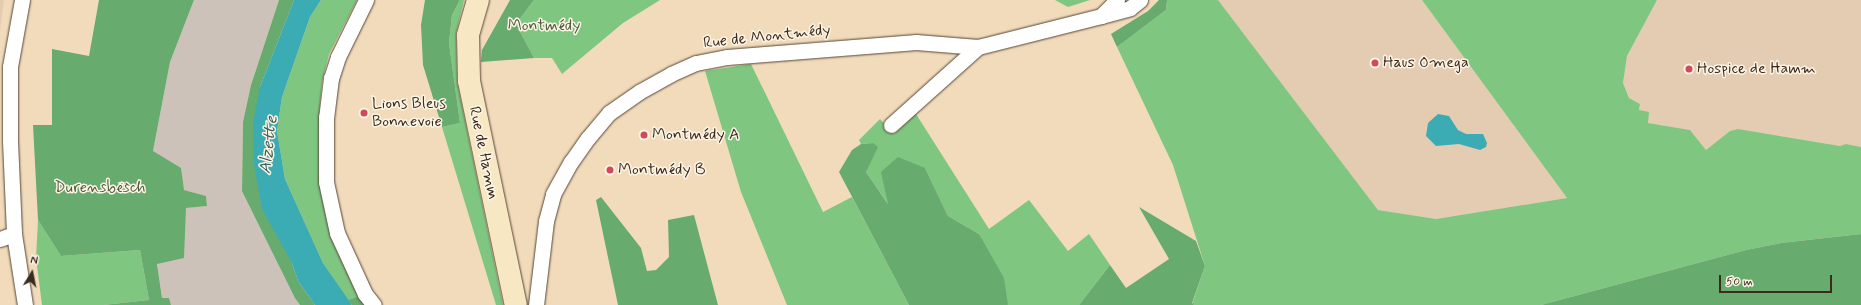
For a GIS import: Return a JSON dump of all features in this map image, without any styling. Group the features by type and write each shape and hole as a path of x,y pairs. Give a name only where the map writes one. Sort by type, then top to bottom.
{"main road":[{"name":"Rue de Hamm","path":"478,0 468,36 468,81 516,305"}],"street":[{"path":"22,0 5,69 7,236 25,305"},
{"path":"366,0 338,57 331,78 326,117 326,182 337,233 365,294 374,305"},
{"path":"1101,16 1117,0"},
{"name":"Rue de Montmédy","path":"536,305 546,221 553,194 588,138 609,113 639,92 696,63 727,57 916,42 978,47 1130,8 1140,0"},
{"path":"891,125 978,47"}],"shaded area":[{"path":"0,0 4,0 0,31"},
{"path":"194,0 279,0 251,85 243,122 242,190 300,305 171,305 169,298 162,298 157,263 186,208 207,206 206,196 184,190 153,151 170,62"},
{"path":"1218,0 1422,0 1567,198 1436,219 1378,210"},
{"path":"1657,0 1861,0 1861,147 1846,144 1840,146 1738,129 1730,131 1706,150 1690,130 1648,123 1639,110 1640,104 1629,98 1623,83 1627,56"}],"green space":[{"name":"Durensbësch","path":"99,0 194,0 170,62 153,151 181,168 184,190 206,196 207,206 186,208 184,258 157,264 162,298 169,298 171,305 103,305 149,300 140,250 61,256 38,220 33,125 52,125 52,49 89,56"},
{"path":"279,0 294,0 260,87 292,263 298,281 315,305 300,305 295,298 242,191 243,122 251,85"},
{"path":"321,0 357,0 329,54 322,82 319,116 320,183 359,296 348,300 323,263 285,179 277,131 282,97 310,17"},
{"path":"425,0 460,0 452,15 449,43 460,123 442,127 423,65 421,25"},
{"path":"460,0 464,0 456,33 457,82 503,305 496,305 442,127 460,123 449,43 452,15"},
{"path":"510,0 534,0 516,24 534,58 481,62 482,50"},
{"name":"Montmédy","path":"534,0 660,0 623,23 562,74 552,58 534,58 516,24"},
{"path":"1055,0 1090,0 1068,7"},
{"path":"1159,0 1167,0 1166,10 1117,47 1111,34 1148,11"},
{"path":"1167,0 1218,0 1378,210 1436,219 1567,198 1422,0 1657,0 1627,56 1623,83 1629,98 1640,104 1639,110 1649,112 1648,123 1690,130 1706,150 1730,131 1738,129 1840,146 1846,144 1861,147 1861,234 1781,243 1746,250 1541,305 1194,305 1192,304 1205,266 1173,165 1117,47 1166,10"},
{"path":"751,64 823,212 852,197 909,305 787,305 741,192 705,71"},
{"path":"916,114 989,229 1029,200 1068,251 1089,234 1110,265 1079,305 1008,305 979,234 948,216 925,168 889,205 866,172 873,143 861,144 859,140 880,119 894,134"},
{"path":"873,143 878,147 866,172 888,204 881,172 898,157 925,168 948,216 979,234 1004,278 1008,305 909,305 839,172 852,150 861,144"},
{"path":"601,197 641,248 647,271 656,270 669,257 668,220 694,215 718,305 618,305 596,200"},
{"path":"1139,207 1196,241 1205,266 1192,303 1194,305 1079,305 1110,265 1126,288 1169,259"},
{"path":"38,220 61,256 140,250 149,300 103,305 42,305 36,258"},
{"path":"1861,234 1861,305 1541,305 1746,250 1781,243"},
{"path":"359,296 366,305 352,305 348,300"}],"water":[{"name":"Alzette","path":"294,0 321,0 310,17 282,97 277,131 285,179 323,263 352,305 315,305 298,281 292,263 262,209 254,164 253,123 260,87"},
{"path":"1438,114 1449,116 1458,130 1466,134 1483,134 1487,143 1486,147 1480,150 1459,144 1436,146 1426,136 1428,123"}],"place":[{"name":"Haus Omega","path":"1375,63"},
{"name":"Hospice de Hamm","path":"1689,69"},
{"name":"Lions Bleus Bonnevoie","path":"364,113"},
{"name":"Montmédy A","path":"644,135"},
{"name":"Montmédy B","path":"610,170"}]}
